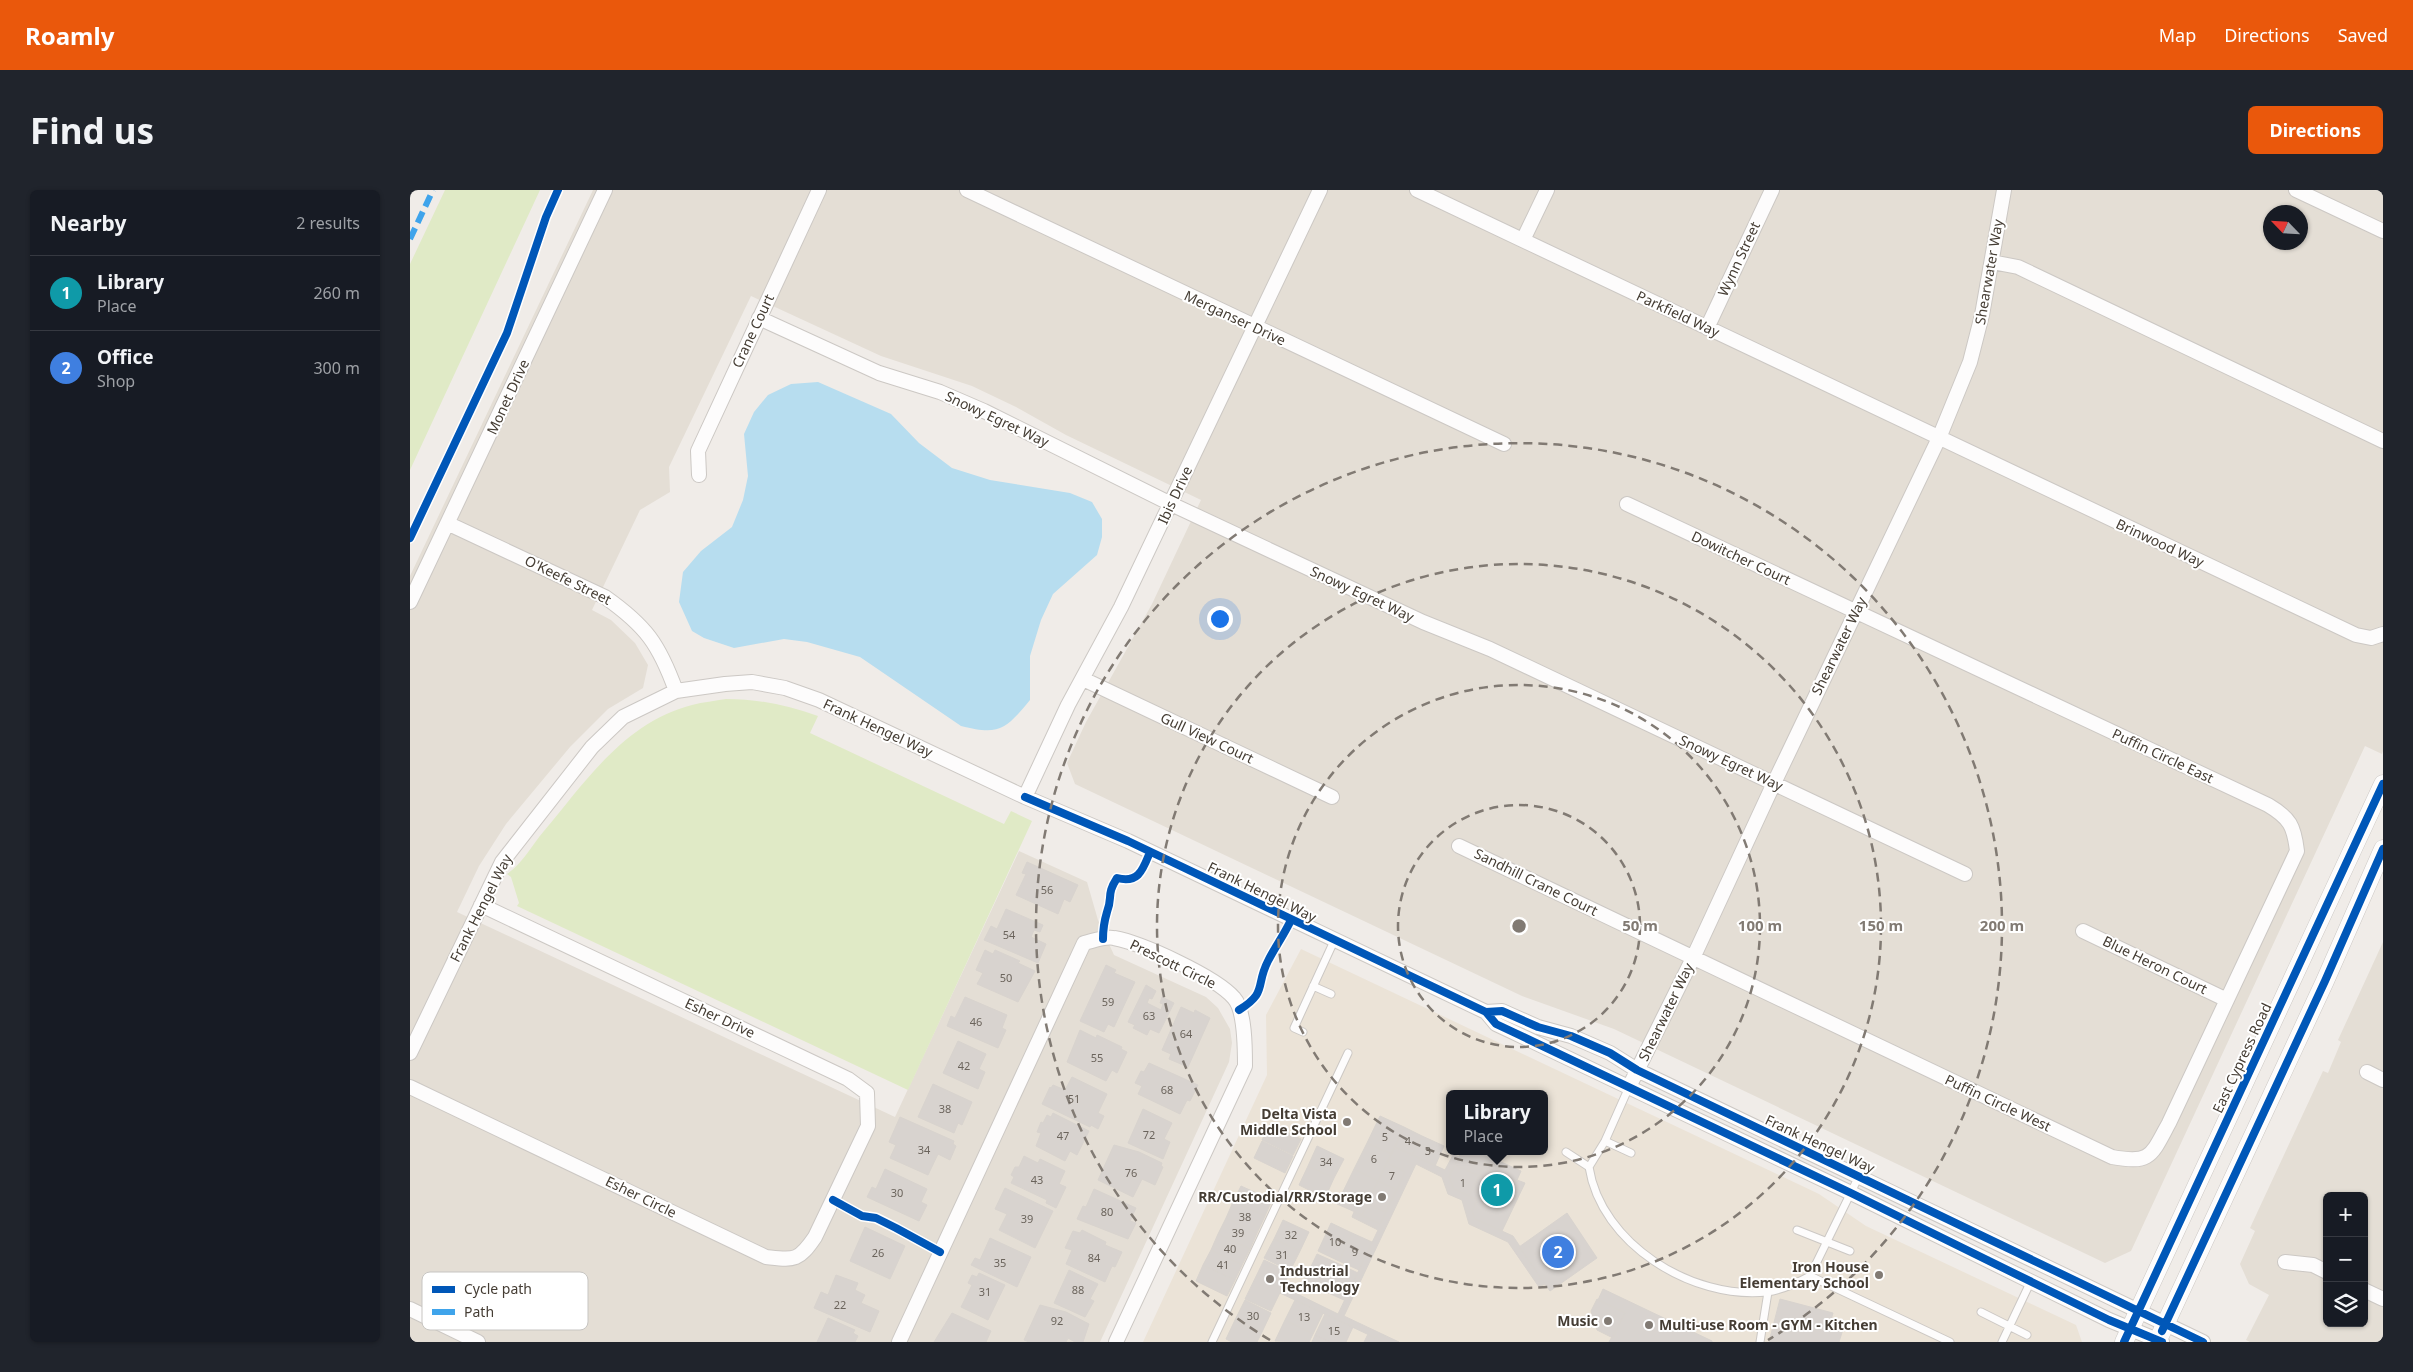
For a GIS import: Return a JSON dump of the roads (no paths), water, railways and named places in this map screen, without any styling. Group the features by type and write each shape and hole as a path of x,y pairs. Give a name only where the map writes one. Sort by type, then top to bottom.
{"street":[{"name":"Monet Drive","path":"410,602 605,190"},
{"name":"Crane Court","path":"699,475 698,451 819,190"},
{"name":"Merganser Drive","path":"968,190 1504,444"},
{"name":"Ibis Drive","path":"1025,797 1121,607 1320,190"},
{"name":"Parkfield Way","path":"1417,190 1939,438"},
{"path":"1523,240 1547,190"},
{"name":"Wynn Street","path":"1707,328 1772,190"},
{"name":"Shearwater Way","path":"1629,1087 1693,958 1774,783 1939,438 1970,362 1992,262 2004,190"},
{"path":"2296,190 2383,231"},
{"path":"1992,262 2018,267 2383,441"},
{"name":"Snowy Egret Way","path":"759,318 879,373 940,392 984,410 1171,504 1423,622 1490,649 1965,874"},
{"name":"Brinwood Way","path":"1939,438 2356,635 2371,638 2383,634"},
{"name":"Dowitcher Court","path":"1627,504 1856,612"},
{"name":"O'Keefe Street","path":"448,524 606,597 644,628 659,648 676,691"},
{"name":"Puffin Circle East","path":"1856,612 2268,805 2284,815 2294,831 2297,851 2227,1000"},
{"name":"Gull View Court","path":"1083,679 1332,797"},
{"name":"Frank Hengel Way","path":"410,1053 502,862 592,747 624,717 676,691 752,682 785,688 819,700 1025,797 1128,841 1486,1012 1496,1024 2031,1281 2127,1335 2159,1341"},
{"name":"East Cypress Road","path":"2127,1335 2383,784"},
{"name":"Sandhill Crane Court","path":"1459,846 1693,958"},
{"path":"2159,1341 2325,981 2383,849"},
{"name":"Esher Drive","path":"481,905 848,1079 867,1093 868,1126 840,1186"},
{"name":"Blue Heron Court","path":"2083,931 2227,1000"},
{"name":"Prescott Circle","path":"898,1342 1084,943 1112,937 1133,943 1210,979 1236,999 1244,1031 1245,1066 1116,1342"},
{"name":"Puffin Circle West","path":"1693,958 2112,1158 2135,1161 2146,1158 2156,1147 2227,1000"},
{"name":"Frank Hengel Way","path":"1486,1012 1502,1011 1538,1026 1571,1036 1610,1053 1637,1070 2203,1342"},
{"path":"2367,1072 2383,1080"},
{"name":"Esher Circle","path":"410,1087 766,1257 792,1260 806,1251 840,1186"},
{"path":"2285,1262 2313,1265 2323,1270"},
{"path":"2368,1292 2383,1298"},
{"path":"410,1309 422,1315"},
{"path":"453,1330 478,1342"}],"lane":[{"path":"1304,1032 1294,1028 1334,940"},
{"path":"1313,986 1331,994"},
{"path":"1212,1342 1348,1053"},
{"path":"1588,1167 1605,1141 1629,1087"},
{"path":"1605,1141 1631,1153"},
{"path":"1566,1152 1588,1167 1591,1182 1611,1220 1632,1242 1665,1269 1704,1284 1737,1291 1768,1292 1793,1285 1810,1276 1859,1176"},
{"path":"1797,1230 1850,1251"},
{"path":"1810,1276 1950,1342"},
{"path":"2002,1342 2031,1281"},
{"path":"1760,1342 1768,1292"},
{"path":"1980,1312 2026,1335"}],"water":[{"path":"818,382 891,414 919,443 952,468 990,480 1070,493 1092,502 1102,519 1102,537 1097,555 1053,594 1041,620 1030,656 1030,700 1015,718 1001,728 985,730 961,726 860,657 807,642 784,639 734,648 704,638 692,631 679,602 683,572 701,551 732,527 743,500 748,476 744,434 754,412 768,395 791,384"}],"place":[{"name":"Delta Vista Middle School","path":"1347,1122"},
{"name":"Library","path":"1497,1190"},
{"name":"RR/Custodial/RR/Storage","path":"1382,1197"},
{"name":"Office","path":"1558,1252"},
{"name":"Iron House Elementary School","path":"1879,1275"},
{"name":"Industrial Technology","path":"1270,1279"},
{"name":"Music","path":"1608,1321"},
{"name":"Multi-use Room - GYM - Kitchen","path":"1649,1325"}]}
